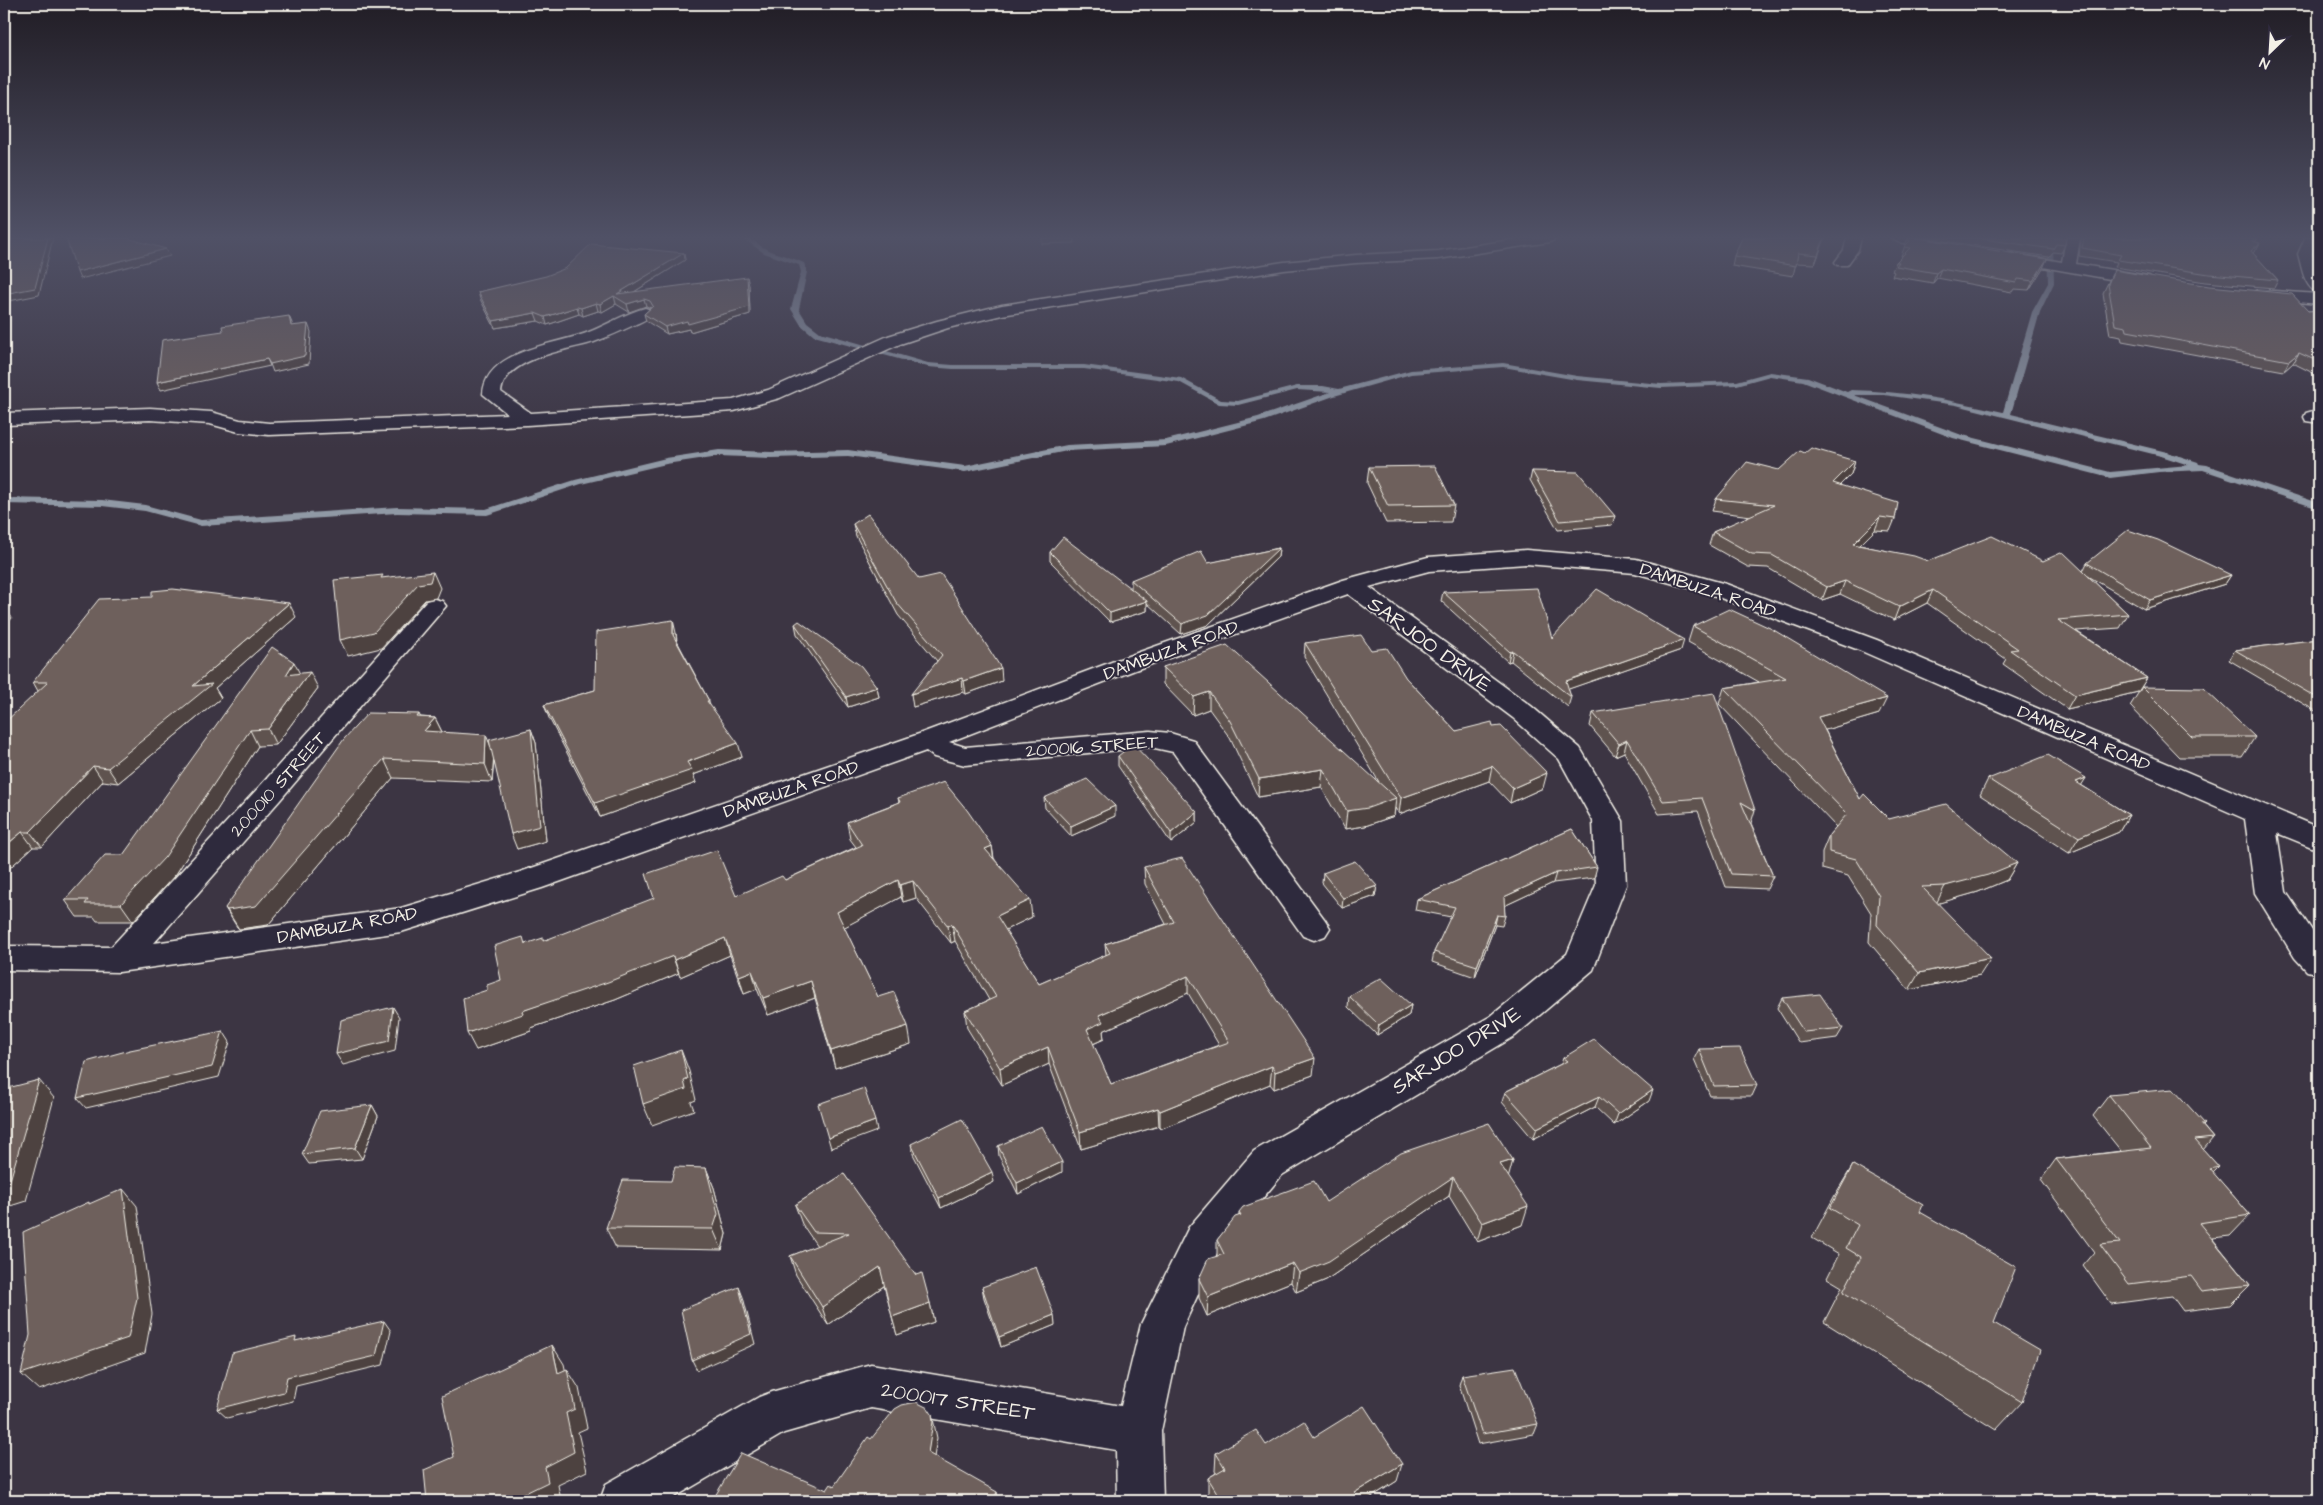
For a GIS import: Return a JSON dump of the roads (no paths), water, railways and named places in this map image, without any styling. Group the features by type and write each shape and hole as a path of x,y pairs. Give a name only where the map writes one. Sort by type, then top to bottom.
{"street":[{"path":"4,419 150,414 211,418 239,426 269,429 527,419 734,405 774,394 894,340 943,324 1013,308"},
{"path":"527,419 492,394 492,386 499,374 516,362 590,337 626,323 645,313"},
{"name":"DAMBUZA ROAD","path":"4,958 119,960 401,920 531,880 929,740 1126,665 1351,586 1428,564 1526,557 1636,566 1718,590 1868,645 2319,840"},
{"name":"SARJOO DRIVE","path":"1140,1501 1138,1431 1162,1324 1203,1240 1268,1163 1503,1026 1581,961 1611,885 1608,821 1570,754 1522,712 1351,586"},
{"name":"200010 STREET","path":"119,960 270,793 434,606"},
{"name":"200016 STREET","path":"929,740 944,751 964,756 1150,740 1170,741 1183,746 1314,928"},
{"path":"2259,814 2271,893 2307,949 2319,962"},
{"name":"200017 STREET","path":"623,1501 775,1413 871,1386 1138,1431"}],"waterway":[{"path":"795,308 804,323 817,334 928,365 953,367 1084,367 1181,380 1219,402 1238,403 1297,388 1323,388 1337,391"},
{"path":"2006,415 2038,308"},
{"path":"4,501 102,503 145,508 201,523 397,510 487,512 578,482 666,461 719,453 771,455 848,453 965,469 1067,448 1166,443 1261,419 1331,394 1411,372 1503,365 1577,378 1661,386 1737,383 1770,374 1805,379 1956,436 2110,475 2159,469 2204,467 2319,506"},
{"path":"1851,392 1884,393 1956,403 2006,415"},
{"path":"2006,415 2164,454 2195,464"}]}
